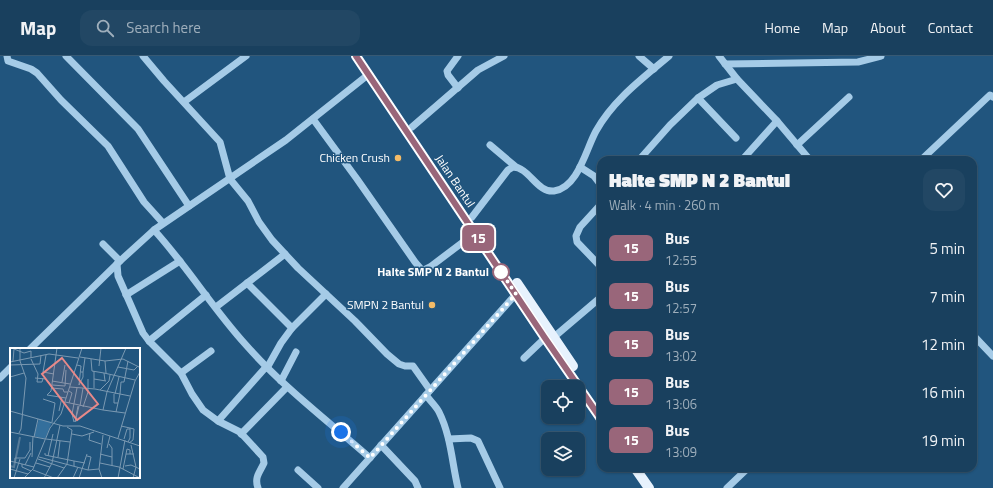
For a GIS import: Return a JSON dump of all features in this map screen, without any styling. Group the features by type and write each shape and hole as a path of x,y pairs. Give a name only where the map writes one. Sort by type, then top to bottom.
{"main road":[{"name":"Jalan Bantul","path":"356,56 516,294 597,402"},
{"name":"Jalan Bantul","path":"364,56 472,217 597,413"},
{"path":"638,472 649,488"},
{"path":"645,472 656,488"}],"street":[{"path":"6,56 8,60 37,73 61,100 108,146 144,202 163,223"},
{"path":"66,56 138,129 189,206"},
{"path":"143,56 220,142 230,179 248,201 265,231 285,254 387,354 402,365 413,366 439,412 449,439 458,488"},
{"path":"184,102 246,56"},
{"path":"458,56 447,71 448,75 458,88"},
{"path":"412,127 481,68 504,56"},
{"path":"639,56 654,69"},
{"path":"490,145 545,189 553,191 564,188 575,177 590,142 604,118 623,96 668,56"},
{"path":"720,56 736,78 777,121 807,156"},
{"path":"727,66 858,62 881,56"},
{"path":"31,348 154,230 230,179 313,119 369,74"},
{"path":"642,156 670,125 698,98 717,85 736,78"},
{"path":"925,156 990,94 993,98"},
{"path":"797,145 849,97"},
{"path":"698,98 736,138"},
{"path":"313,119 421,269 424,270 430,267 475,233"},
{"path":"746,156 777,121"},
{"path":"472,217 508,170 516,167"},
{"path":"580,167 594,176 597,180"},
{"path":"597,208 580,226 576,236 577,242 597,263"},
{"path":"154,230 233,330 267,367 287,387 370,458"},
{"path":"103,244 118,263 118,276 143,333 181,373 192,394 203,410 218,421 241,434 264,460 263,466 257,474 256,484 258,488"},
{"path":"216,307 285,254"},
{"path":"126,295 180,261"},
{"path":"247,283 292,328"},
{"path":"218,421 267,367 292,328 326,294"},
{"path":"343,488 516,294"},
{"path":"149,341 206,295"},
{"path":"524,358 597,300"},
{"path":"977,339 993,356"},
{"path":"181,373 211,351"},
{"path":"281,381 296,352"},
{"path":"0,378 10,368"},
{"path":"241,434 287,387"},
{"path":"449,439 471,438 478,441 500,488"},
{"path":"381,445 415,481 418,488"},
{"path":"298,470 318,488"},
{"path":"727,488 744,472"}],"bus line":[{"name":"15","path":"356,56 597,413"}],"place":[{"name":"Chicken Crush","path":"398,158"},
{"name":"Halte SMP N 2 Bantul","path":"501,272"},
{"name":"SMPN 2 Bantul","path":"432,305"}],"route":[{"path":"341,432 370,458 516,294 501,272"}]}
